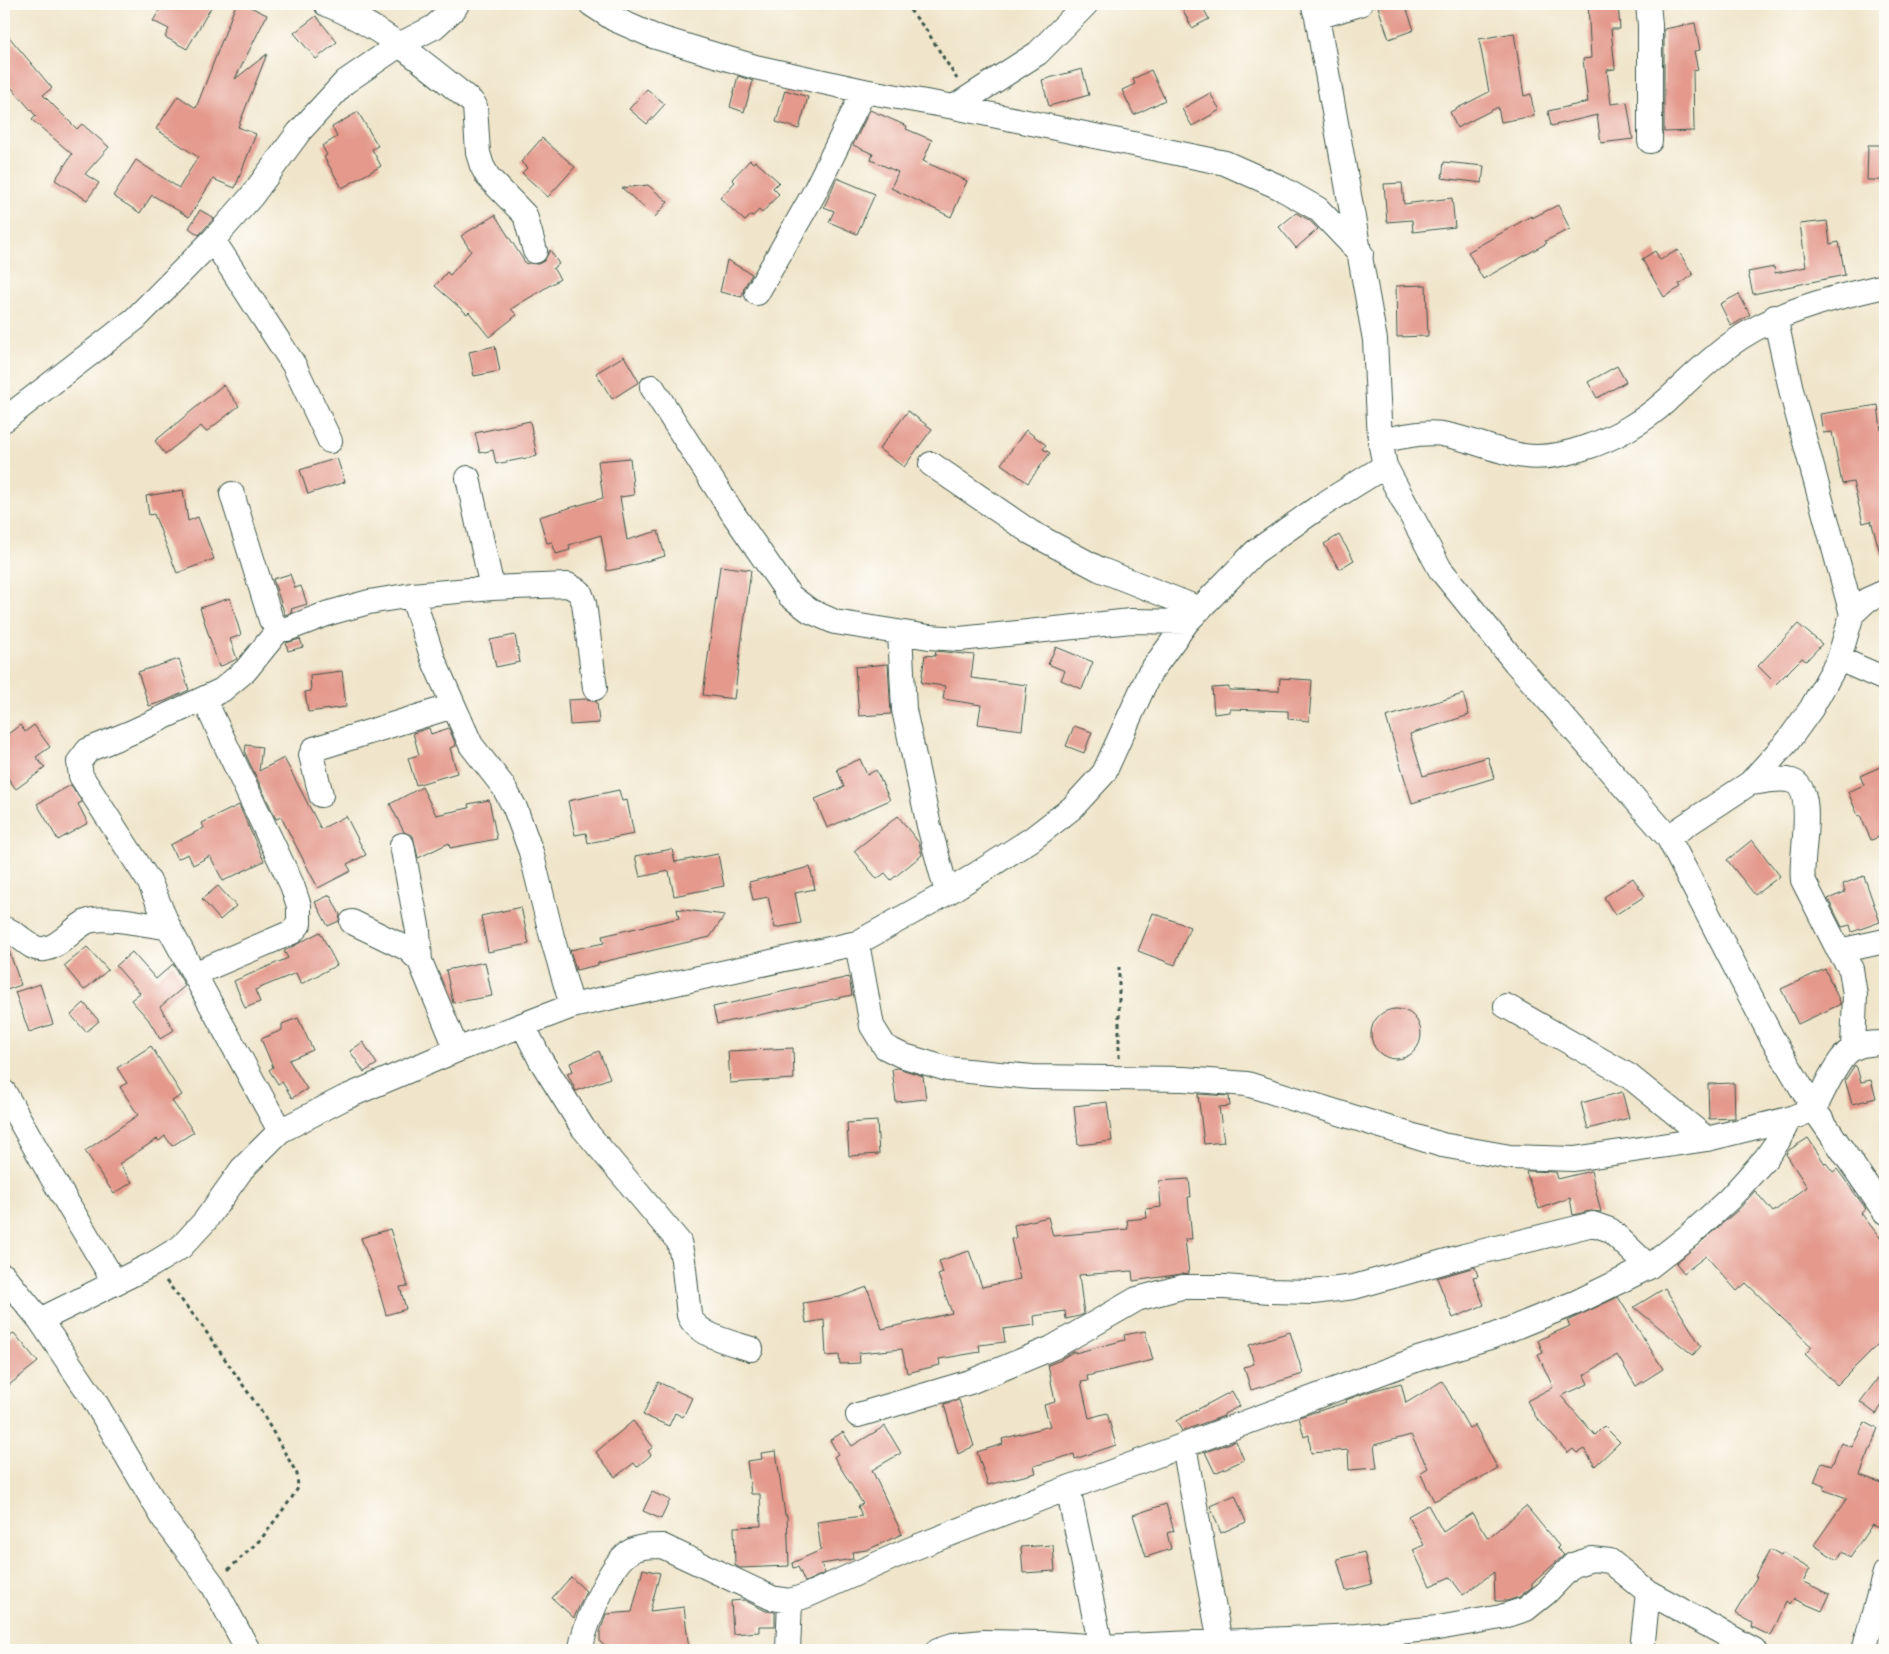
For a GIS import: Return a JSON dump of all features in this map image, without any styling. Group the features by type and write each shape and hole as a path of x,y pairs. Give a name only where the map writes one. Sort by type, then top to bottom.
{"street":[{"path":"326,4 364,22 399,45 471,101 475,106 478,154 482,166 488,177 525,215 535,251"},
{"path":"4,420 135,319 213,240 251,197 299,132 345,82 399,45 434,27 454,10 457,4"},
{"path":"591,4 614,19 653,36 755,67 864,91 961,102 1226,163 1278,187 1318,209 1361,254"},
{"path":"961,102 1038,54 1086,4"},
{"path":"1360,4 1315,10 1361,254 1375,340 1380,440 1385,466 1440,569 1515,662 1668,837 1772,1038 1814,1109 1885,1212"},
{"path":"1648,4 1650,25 1650,141"},
{"path":"757,293 813,195 864,91"},
{"path":"213,240 294,366 330,441"},
{"path":"1380,440 1416,435 1446,434 1525,456 1554,456 1588,447 1627,430 1664,403 1696,372 1731,344 1775,317 1828,299 1885,286"},
{"path":"1775,317 1794,404 1852,614"},
{"path":"652,387 734,515 790,596 810,611 835,622 900,633 960,639 1193,616"},
{"path":"931,464 1030,532 1193,616"},
{"path":"40,1320 153,1264 181,1247 205,1220 242,1169 280,1131 344,1098 457,1050 572,1006 857,943 947,893 1032,839 1072,808 1104,773 1149,674 1193,616 1255,552 1319,507 1385,466"},
{"path":"468,478 492,588"},
{"path":"232,494 271,620 278,629"},
{"path":"278,629 287,629 329,612 412,595 492,588 568,585 580,592 584,603 595,688"},
{"path":"1668,837 1750,783 1788,741 1811,709 1839,659 1852,614 1867,600 1885,592"},
{"path":"412,595 432,659 452,706 471,745 503,786 515,808 531,852 572,1006"},
{"path":"278,629 246,670 222,690 132,732 88,750 79,762 81,776 150,883 169,928 280,1131"},
{"path":"900,633 904,710 929,826 947,893"},
{"path":"1839,659 1881,676 1885,680"},
{"path":"194,974 292,932 299,924 299,906 292,885 242,784 226,743 204,699"},
{"path":"321,795 311,755 314,749 452,706"},
{"path":"1750,783 1783,780 1793,781 1800,787 1805,801 1806,818 1801,871 1803,880 1854,980 1853,1048"},
{"path":"402,845 418,931 420,961 457,1050"},
{"path":"4,929 10,930 35,947 42,949 52,947 84,923 93,919 128,921 169,928"},
{"path":"352,922 408,949 420,961"},
{"path":"1839,951 1885,941"},
{"path":"857,943 872,1026 885,1047 901,1055 947,1069 1032,1077 1184,1079 1247,1084 1442,1145 1510,1156 1574,1159 1707,1139 1789,1119 1814,1109 1840,1060 1853,1048 1885,1043"},
{"path":"1506,1006 1629,1076 1707,1139"},
{"path":"523,1025 540,1059 582,1128 679,1242 691,1322 702,1331 751,1349"},
{"path":"4,1092 52,1180 115,1283"},
{"path":"581,1650 590,1618 612,1570 627,1553 642,1547 662,1546 772,1598 790,1601 808,1595 911,1549 1068,1488 1418,1359 1493,1336 1576,1302 1649,1267 1691,1234 1729,1199 1766,1158 1778,1141 1789,1119"},
{"path":"858,1415 970,1382 1052,1348 1137,1298 1182,1287 1225,1287 1313,1292 1354,1287 1464,1256 1593,1224 1610,1230 1649,1267"},
{"path":"5,1280 40,1320 94,1400 164,1519 213,1584 248,1650"},
{"path":"1184,1446 1220,1642"},
{"path":"1068,1488 1101,1647"},
{"path":"938,1650 953,1645 983,1642 1044,1647 1101,1647 1366,1635 1438,1628 1501,1617 1526,1609 1546,1593 1573,1565 1592,1558 1610,1561 1648,1592 1754,1650"},
{"path":"1864,1650 1885,1573"},
{"path":"1642,1650 1648,1592"},
{"path":"788,1650 790,1601"}],"path":[{"path":"905,4 928,31 961,102"},
{"path":"1119,967 1119,1079"},
{"path":"153,1264 200,1324 261,1410 297,1474 298,1488 261,1539 213,1584"}],"building":[{"path":"163,4 213,4 187,49 165,37 169,29 153,21"},
{"path":"236,4 244,4 267,15 235,79 267,54 238,127 256,134 235,188 213,179 189,217 152,195 140,213 113,196 136,160 179,188 198,157 156,129 178,96 196,108"},
{"path":"1180,4 1201,4 1209,19 1192,28"},
{"path":"1388,4 1405,4 1414,30 1389,39 1378,7"},
{"path":"1588,4 1618,4 1620,29 1611,29 1615,69 1607,70 1611,104 1627,102 1633,139 1601,143 1597,115 1551,126 1548,111 1588,102 1583,59 1591,58"},
{"path":"316,16 337,42 316,59 294,33"},
{"path":"1695,23 1700,50 1694,51 1698,70 1693,71 1694,131 1664,132 1664,29"},
{"path":"4,31 52,88 43,95 77,129 82,124 109,147 85,174 99,183 87,200 55,180 72,154 32,120 36,116 4,79"},
{"path":"1514,33 1524,96 1531,94 1534,116 1501,122 1498,107 1457,128 1450,112 1489,92 1479,39"},
{"path":"1082,69 1089,95 1049,106 1042,80"},
{"path":"1151,70 1165,100 1134,115 1122,90 1135,84 1133,79"},
{"path":"738,76 753,81 744,112 730,107"},
{"path":"647,89 665,104 647,124 629,109"},
{"path":"785,90 808,97 799,129 776,122"},
{"path":"1210,93 1220,110 1192,126 1182,109"},
{"path":"870,110 907,126 906,129 932,140 923,161 967,181 951,217 891,188 898,172 871,160 873,154 853,145"},
{"path":"358,112 378,146 372,149 381,166 342,188 324,157 327,155 322,146 337,137 332,127"},
{"path":"542,138 575,167 548,197 522,173 527,168 521,162"},
{"path":"1868,145 1885,145 1885,180 1867,180"},
{"path":"750,160 753,163 755,161 779,182 773,188 779,194 762,213 759,210 745,221 720,198 735,182 732,179"},
{"path":"1444,162 1484,166 1482,183 1442,178"},
{"path":"837,178 875,194 857,234 829,222 834,211 824,207"},
{"path":"1402,183 1404,204 1452,198 1455,227 1413,232 1412,220 1387,222 1384,184"},
{"path":"648,185 668,202 655,217 622,188"},
{"path":"1558,205 1570,229 1545,241 1547,243 1483,279 1468,252 1531,216 1532,218"},
{"path":"200,210 214,218 199,235 189,228"},
{"path":"1296,213 1309,220 1318,229 1296,248 1279,227"},
{"path":"495,215 526,264 538,264 544,261 550,250 559,264 553,268 560,279 511,309 517,315 489,337 469,312 467,314 435,286 447,272 450,275 471,251 461,236"},
{"path":"1827,221 1830,244 1839,242 1845,275 1753,294 1748,272 1774,267 1775,273 1806,267 1800,224"},
{"path":"1678,250 1693,275 1679,284 1681,287 1664,297 1642,259 1655,251 1660,260"},
{"path":"727,260 752,274 744,288 742,297 720,292"},
{"path":"1426,285 1428,336 1397,337 1396,286"},
{"path":"1739,294 1750,315 1731,326 1720,304"},
{"path":"495,346 500,371 474,376 469,352"},
{"path":"624,356 639,382 612,399 596,373"},
{"path":"1617,366 1626,382 1597,398 1588,382"},
{"path":"223,385 239,406 206,432 201,426 165,454 155,441"},
{"path":"1878,405 1881,430 1885,429 1885,556 1881,556 1871,521 1863,523 1853,482 1842,484 1832,432 1823,433 1820,414"},
{"path":"908,411 932,429 904,467 879,449"},
{"path":"530,421 537,456 496,464 493,450 480,453 475,433"},
{"path":"1026,430 1046,445 1043,449 1050,453 1028,483 1001,464"},
{"path":"337,458 345,482 308,494 300,470"},
{"path":"630,458 634,495 620,497 627,540 658,531 665,556 607,571 601,535 569,545 570,550 556,554 552,542 547,543 539,517 603,498 598,461"},
{"path":"183,490 188,521 198,517 214,559 177,573 154,514 149,515 146,496"},
{"path":"1339,535 1354,560 1339,569 1324,544"},
{"path":"720,566 751,570 734,699 703,695"},
{"path":"290,574 295,588 301,586 307,604 291,609 292,612 285,615 273,579"},
{"path":"230,598 241,635 230,639 237,659 219,667 200,608"},
{"path":"1798,624 1822,644 1806,661 1802,658 1776,684 1758,666"},
{"path":"515,635 520,662 496,667 490,640"},
{"path":"300,639 303,647 288,651 286,643"},
{"path":"1056,647 1093,662 1082,689 1061,680 1065,671 1048,664"},
{"path":"936,651 974,655 971,678 1027,685 1022,730 978,724 981,705 943,699 945,686 921,683 925,655 935,656"},
{"path":"179,659 189,690 149,706 138,672"},
{"path":"888,664 891,714 859,716 855,667"},
{"path":"342,671 346,707 308,712 305,692 311,691 310,675"},
{"path":"1280,678 1312,680 1309,721 1288,719 1288,711 1230,709 1230,712 1214,714 1212,688 1229,687 1229,690 1279,691"},
{"path":"1463,694 1469,715 1410,734 1423,776 1488,757 1494,778 1412,803 1386,717"},
{"path":"587,699 597,702 599,723 570,725 568,700"},
{"path":"20,725 25,732 34,725 50,747 36,757 45,768 16,789 4,773 4,737"},
{"path":"1074,726 1092,732 1084,753 1066,746"},
{"path":"429,728 431,734 449,728 456,746 450,748 457,773 416,785 408,758 419,755 413,733"},
{"path":"246,745 262,747 259,771 284,758 321,829 346,816 366,855 347,864 351,871 318,888 281,817 276,819 245,753"},
{"path":"860,759 867,775 876,770 890,800 827,828 815,799 844,787 837,769"},
{"path":"1880,767 1885,780 1885,835 1871,840 1848,792 1864,785 1860,776"},
{"path":"71,785 82,802 78,804 88,823 58,840 37,804"},
{"path":"422,787 436,815 469,808 468,804 489,800 497,839 450,848 449,843 418,858 413,836 404,832 390,804"},
{"path":"619,790 622,801 627,800 634,834 588,843 586,833 575,835 568,801"},
{"path":"239,805 264,861 223,881 210,856 193,865 188,854 177,859 170,845 204,828 202,823"},
{"path":"898,816 919,843 922,855 891,880 885,873 877,879 854,851"},
{"path":"1752,840 1780,876 1755,895 1727,860"},
{"path":"672,849 675,862 718,854 724,886 674,896 669,871 640,877 635,856"},
{"path":"810,867 815,889 795,893 801,923 775,928 768,897 753,900 749,882"},
{"path":"1864,876 1880,922 1852,932 1850,925 1842,927 1828,899 1845,892 1843,884"},
{"path":"1633,878 1645,896 1615,915 1604,897"},
{"path":"218,886 236,906 220,920 202,899"},
{"path":"330,895 340,915 339,921 328,926 315,902"},
{"path":"521,907 529,944 488,952 481,916"},
{"path":"677,909 725,915 710,937 598,963 598,965 576,970 570,950 604,943 602,936 679,918"},
{"path":"1153,913 1190,927 1175,965 1138,951"},
{"path":"320,932 337,965 301,984 296,973 255,990 260,1002 245,1008 234,981 288,958 284,951"},
{"path":"4,943 7,945 21,985 4,991"},
{"path":"87,947 108,970 84,990 64,966"},
{"path":"132,952 156,979 173,964 185,986 160,1007 174,1030 160,1039 148,1019 131,1000 140,993 116,966"},
{"path":"485,962 492,996 453,1003 446,970"},
{"path":"1825,969 1841,1004 1798,1024 1781,989"},
{"path":"849,977 852,995 717,1024 713,1007"},
{"path":"40,984 53,1024 29,1032 15,992"},
{"path":"84,1003 99,1021 86,1032 71,1015"},
{"path":"1396,1009 1405,1011 1416,1020 1421,1034 1419,1043 1410,1054 1396,1059 1387,1057 1376,1048 1371,1034 1373,1025 1382,1014"},
{"path":"298,1018 313,1050 289,1060 307,1089 292,1098 282,1082 278,1084 269,1070 273,1067 261,1039 282,1030 282,1024"},
{"path":"363,1042 377,1064 364,1072 350,1051"},
{"path":"151,1046 182,1095 172,1101 194,1132 172,1146 165,1136 159,1141 157,1139 119,1164 132,1182 114,1194 85,1151 138,1115 120,1087 127,1083 117,1068"},
{"path":"793,1048 794,1079 730,1083 728,1051"},
{"path":"599,1051 610,1078 576,1091 567,1073 573,1071 570,1063"},
{"path":"1855,1065 1861,1082 1871,1080 1876,1098 1852,1104 1845,1080"},
{"path":"898,1068 923,1076 926,1099 896,1102 892,1069"},
{"path":"1734,1083 1735,1118 1709,1119 1708,1084"},
{"path":"1622,1092 1629,1118 1588,1129 1581,1103"},
{"path":"1198,1094 1229,1096 1230,1106 1219,1107 1224,1142 1204,1144"},
{"path":"1107,1102 1112,1141 1078,1145 1074,1106"},
{"path":"877,1121 879,1154 849,1156 847,1123"},
{"path":"1808,1138 1825,1164 1833,1172 1837,1169 1864,1206 1866,1209 1861,1213 1885,1244 1885,1337 1837,1385 1805,1354 1812,1347 1746,1283 1737,1291 1706,1256 1684,1273 1676,1263 1738,1210 1755,1191 1773,1212 1807,1187 1786,1154"},
{"path":"1591,1171 1601,1212 1590,1211 1573,1215 1570,1198 1539,1209 1526,1172 1556,1172 1558,1179"},
{"path":"1189,1179 1191,1197 1188,1197 1192,1239 1185,1239 1189,1273 1133,1281 1132,1271 1079,1275 1084,1314 1079,1316 1066,1319 1065,1311 1034,1316 1035,1325 1003,1329 1005,1342 979,1345 980,1352 939,1359 940,1365 907,1373 902,1349 859,1353 860,1363 840,1364 839,1355 826,1356 824,1320 806,1323 803,1303 840,1297 867,1287 882,1329 952,1313 938,1275 943,1273 939,1261 969,1251 982,1287 1020,1279 1011,1239 1016,1238 1014,1225 1048,1217 1053,1236 1128,1229 1127,1220 1147,1218 1146,1209 1161,1207 1159,1181"},
{"path":"390,1229 408,1286 400,1287 406,1309 386,1315 374,1273 361,1238"},
{"path":"1475,1267 1478,1276 1473,1277 1484,1305 1453,1318 1437,1278"},
{"path":"1665,1288 1701,1346 1693,1355 1634,1307"},
{"path":"1618,1297 1663,1369 1636,1386 1617,1355 1584,1375 1588,1384 1561,1396 1595,1435 1604,1426 1620,1442 1595,1466 1584,1449 1577,1453 1573,1449 1568,1453 1536,1417 1527,1401 1553,1387 1538,1355 1543,1353 1538,1340 1570,1326 1567,1321"},
{"path":"1145,1331 1153,1360 1087,1376 1088,1381 1081,1382 1089,1418 1107,1413 1116,1445 1075,1459 1074,1454 1034,1466 1036,1473 988,1485 977,1452 1003,1444 1002,1439 1050,1426 1044,1405 1055,1402 1048,1365 1061,1360 1075,1351 1075,1353 1125,1340 1124,1335"},
{"path":"1290,1332 1303,1374 1251,1390 1244,1367 1254,1364 1249,1345"},
{"path":"14,1333 38,1362 4,1389 4,1342"},
{"path":"1885,1369 1885,1401 1876,1414 1860,1402"},
{"path":"1442,1381 1469,1428 1475,1425 1498,1469 1434,1501 1420,1473 1428,1468 1411,1435 1374,1445 1377,1468 1349,1470 1348,1450 1311,1453 1309,1435 1304,1437 1299,1417 1347,1402 1346,1400 1371,1391 1401,1383 1406,1403"},
{"path":"658,1382 692,1398 683,1417 675,1413 669,1426 643,1415"},
{"path":"1232,1391 1240,1406 1224,1414 1224,1416 1182,1431 1176,1421"},
{"path":"959,1400 974,1446 958,1454 944,1404"},
{"path":"633,1421 653,1447 648,1451 651,1455 637,1467 634,1463 615,1477 596,1452"},
{"path":"1865,1422 1878,1429 1860,1475 1885,1484 1885,1530 1872,1525 1850,1557 1842,1552 1837,1560 1814,1545 1847,1498 1824,1490 1825,1486 1814,1482 1822,1462 1832,1465 1841,1443 1852,1447"},
{"path":"885,1426 901,1453 872,1470 902,1534 867,1550 852,1552 853,1559 821,1564 825,1573 805,1582 798,1567 793,1568 792,1563 821,1550 817,1522 862,1516 858,1506 863,1504 834,1457 838,1454 830,1440 843,1432 852,1446"},
{"path":"1236,1441 1244,1460 1215,1473 1205,1452"},
{"path":"776,1451 785,1515 787,1515 789,1566 740,1568 735,1565 734,1527 761,1526 760,1494 751,1494 747,1461 762,1459 761,1453"},
{"path":"652,1492 670,1500 661,1519 643,1511"},
{"path":"1235,1495 1246,1522 1221,1533 1210,1506"},
{"path":"1166,1504 1174,1531 1167,1533 1171,1549 1146,1557 1133,1515"},
{"path":"1428,1505 1443,1532 1472,1513 1488,1538 1526,1506 1559,1546 1557,1548 1564,1555 1532,1584 1532,1587 1519,1597 1507,1601 1495,1601 1494,1572 1463,1595 1450,1577 1430,1586 1413,1550 1424,1545 1408,1516"},
{"path":"1053,1545 1055,1571 1023,1573 1021,1547"},
{"path":"1770,1550 1781,1556 1783,1553 1810,1569 1803,1582 1830,1594 1822,1611 1794,1599 1790,1605 1786,1602 1771,1636 1752,1627 1753,1623 1735,1613 1757,1577 1755,1576"},
{"path":"1364,1552 1372,1584 1346,1591 1337,1559"},
{"path":"643,1569 660,1573 650,1611 684,1607 689,1650 610,1650 600,1642 600,1632 606,1614 632,1612"},
{"path":"571,1577 586,1591 574,1618 552,1598"},
{"path":"744,1600 766,1611 775,1612 775,1626 759,1626 759,1632 733,1634 731,1601"}]}
